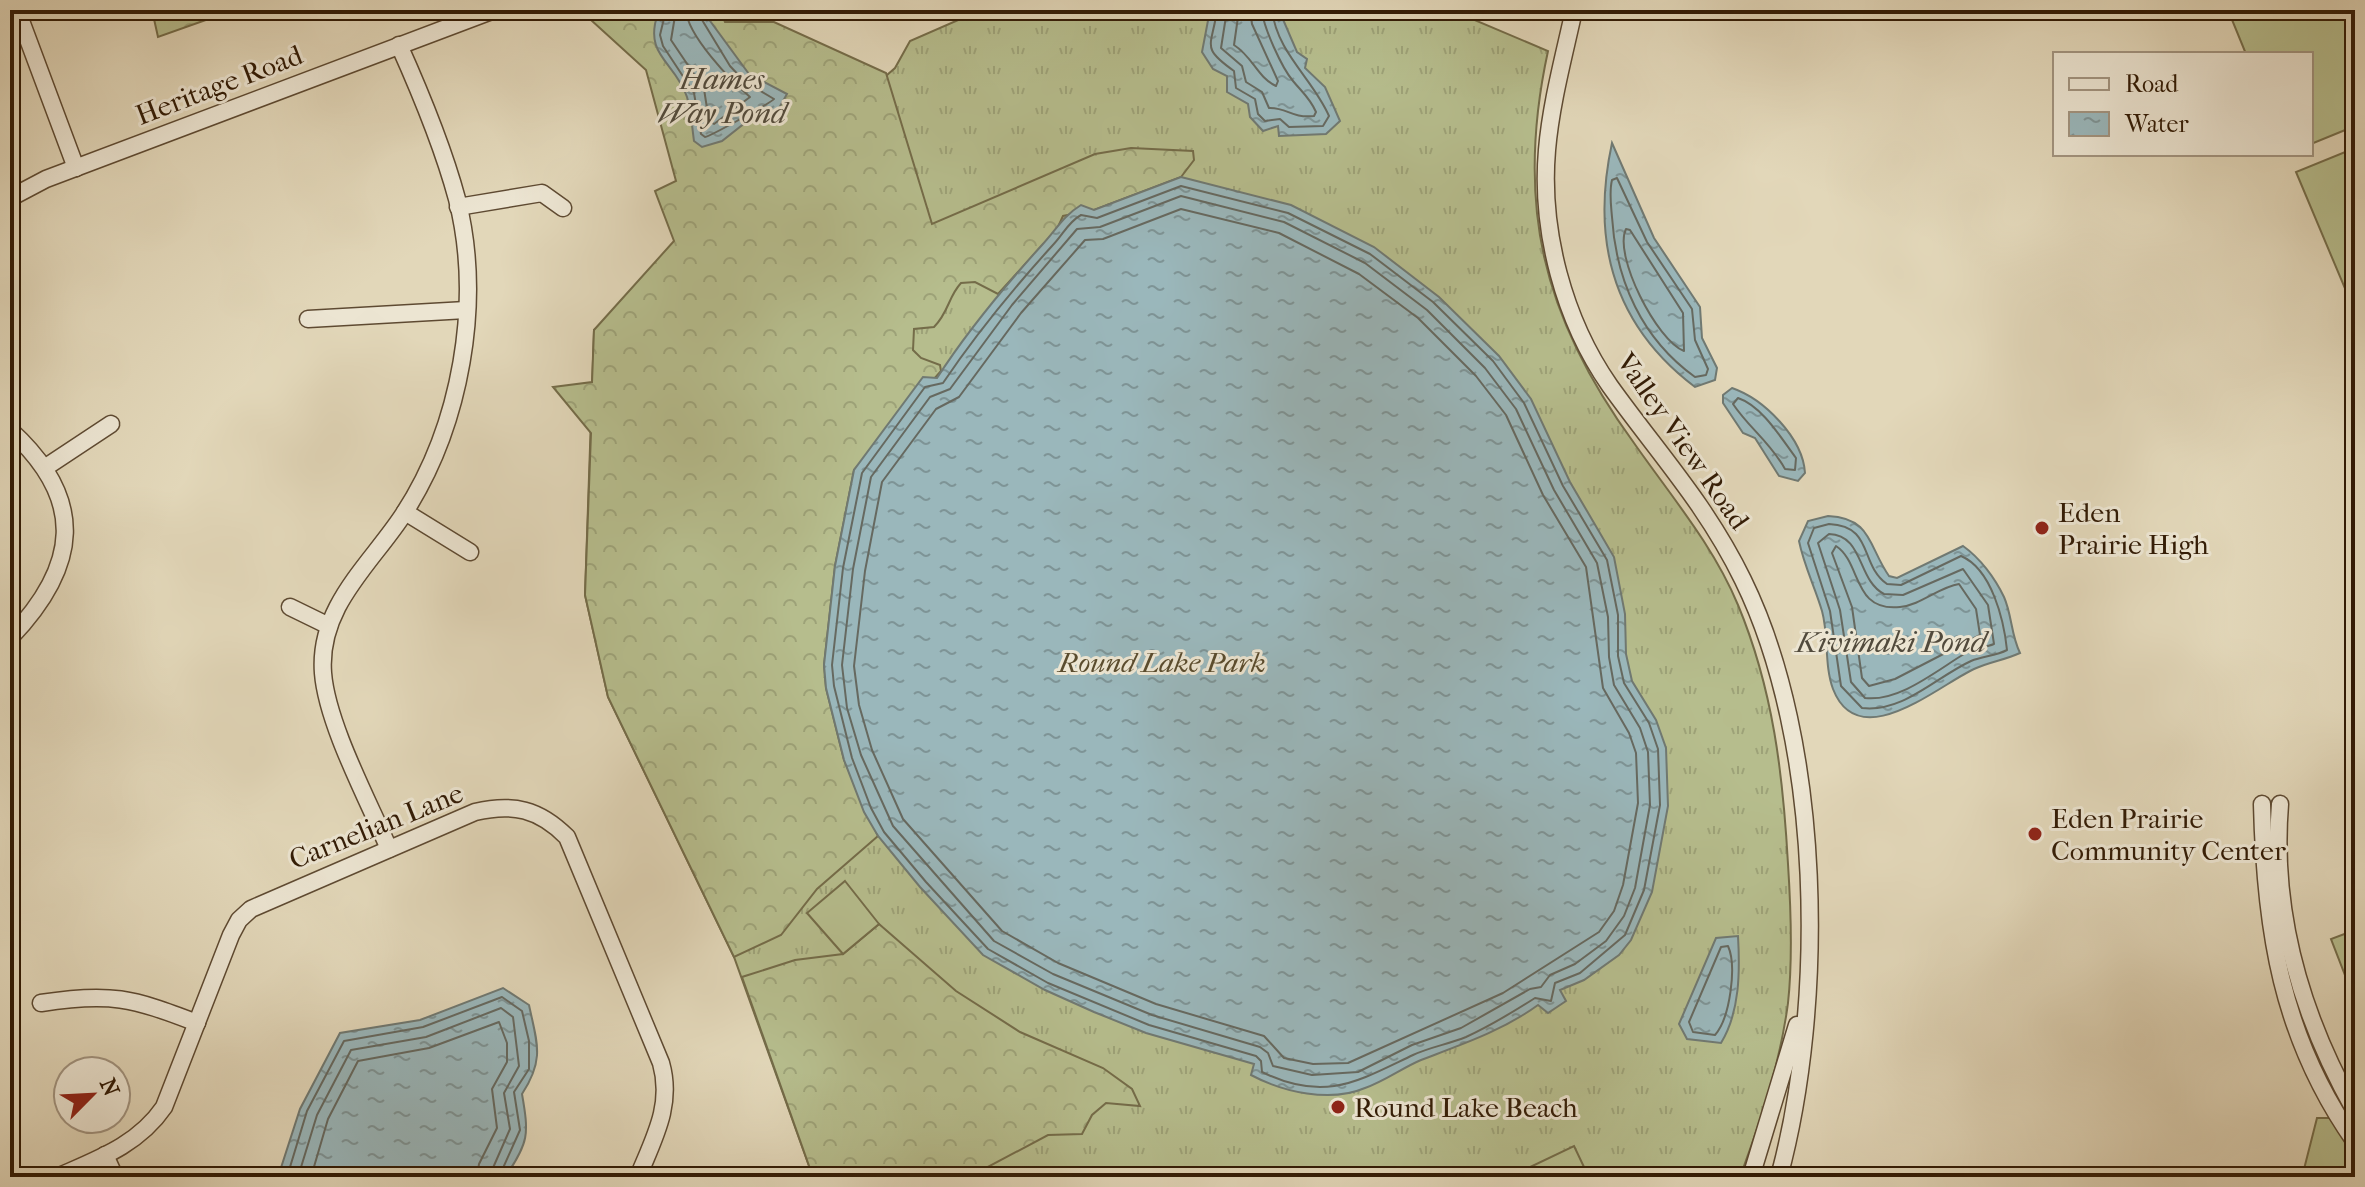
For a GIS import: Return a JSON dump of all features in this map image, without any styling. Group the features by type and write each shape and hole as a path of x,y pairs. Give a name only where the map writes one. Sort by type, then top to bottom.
{"street":[{"path":"17,10 76,168"},
{"name":"Heritage Road","path":"10,198 76,168 494,10"},
{"name":"Valley View Road","path":"1574,10 1546,153 1547,200 1556,259 1574,319 1596,362 1713,524 1749,593 1777,666 1803,792 1809,934 1803,1063 1779,1177"},
{"path":"389,849 329,703 323,673 329,626 344,592 405,512 434,457 458,376 466,310 464,245 458,207 399,45"},
{"path":"458,207 542,193 563,208"},
{"path":"308,319 466,310"},
{"path":"46,467 111,424"},
{"path":"10,430 46,467 62,508 65,532 55,579 43,600 10,638"},
{"path":"405,512 470,552"},
{"path":"290,607 329,626"},
{"path":"2262,804 2264,885 2282,989 2314,1072 2355,1142"},
{"path":"2280,804 2280,884 2295,970 2317,1037 2355,1111"},
{"name":"Carnelian Lane","path":"57,1177 131,1141 157,1117 231,935 251,909 475,812 495,807 515,807 535,812 567,837 667,1082 662,1120 638,1177"},
{"path":"41,1003 103,995 126,997 197,1023"},
{"name":"Valley View Road","path":"1751,1177 1805,996"},
{"path":"105,1155 115,1177"}],"green space":[{"path":"152,10 234,10 158,37"},
{"path":"580,10 720,10 725,22 774,22 886,73 932,224 1095,154 1131,148 1193,151 1194,160 1181,177 1094,210 1063,216 1057,229 998,294 975,282 961,283 934,327 914,329 913,350 921,358 940,365 941,371 854,470 835,566 824,665 826,688 844,760 878,836 817,889 781,935 734,957 608,697 585,595 591,433 553,387 592,382 594,330 674,241 655,191 676,181 646,70"},
{"name":"Round Lake Park","path":"981,10 1461,10 1465,16 1548,51 1538,106 1536,209 1544,257 1558,304 1577,350 1603,396 1690,521 1728,583 1760,668 1774,732 1783,797 1789,881 1790,986 1775,1070 1740,1177 813,1177 734,957 608,697 585,595 594,330 895,68 910,41"},
{"path":"2228,10 2341,10 2355,45 2355,126 2313,143 2313,52 2245,52"},
{"path":"2355,148 2355,295 2349,298 2296,172"},
{"path":"845,881 879,924 843,954 807,913"},
{"path":"879,924 956,991 1020,1032 1103,1068 1132,1089 1140,1106 1106,1103 1092,1115 1082,1134 1048,1135 969,1177 813,1177 742,977 795,960 843,954"},
{"path":"2355,930 2355,1001 2331,939"},
{"path":"2317,1118 2330,1118 2355,1156 2355,1177 2302,1177"},
{"path":"1574,1146 1584,1167 1564,1177 1532,1177 1528,1168"}],"water":[{"name":"Hames Way Pond","path":"702,10 749,74 787,94 779,108 750,119 722,141 702,147 694,141 687,97 657,49 655,39 658,13"},
{"path":"1210,10 1279,10 1297,52 1307,59 1305,68 1325,87 1340,121 1326,134 1279,136 1278,126 1263,131 1250,117 1248,104 1227,92 1227,76 1213,69 1202,52"},
{"path":"1612,143 1654,238 1700,307 1702,338 1717,368 1715,380 1695,387 1667,363 1644,336 1627,308 1607,246 1606,179"},
{"path":"1181,177 1291,205 1374,247 1439,297 1499,356 1531,399 1570,482 1614,557 1625,614 1626,654 1632,681 1656,720 1666,748 1668,806 1652,892 1631,940 1619,955 1584,980 1560,990 1566,1001 1548,1013 1538,1005 1496,1030 1421,1060 1380,1082 1337,1095 1307,1094 1277,1086 1251,1075 1254,1064 1146,1033 1045,990 983,955 878,836 864,812 844,760 826,688 824,665 835,566 854,470 923,377 937,378 987,309 1069,214 1081,205 1094,210"},
{"path":"1732,388 1769,410 1789,434 1803,460 1805,473 1798,481 1779,476 1755,438 1743,433 1723,403 1723,395"},
{"name":"Kivimaki Pond","path":"1828,516 1853,522 1861,528 1889,576 1897,578 1963,546 1981,562 2000,590 2007,604 2020,653 1974,669 1900,710 1880,716 1861,716 1845,708 1830,680 1822,611 1799,541 1808,521"},
{"path":"1738,936 1737,991 1727,1031 1721,1043 1687,1039 1679,1024 1716,938"},
{"path":"503,988 529,1005 537,1051 534,1071 522,1094 526,1119 523,1146 505,1177 278,1177 300,1109 340,1033 420,1020"}],"place":[{"name":"Eden Prairie High","path":"2042,528"},
{"name":"Eden Prairie Community Center","path":"2035,834"},
{"name":"Round Lake Beach","path":"1338,1107"}]}
